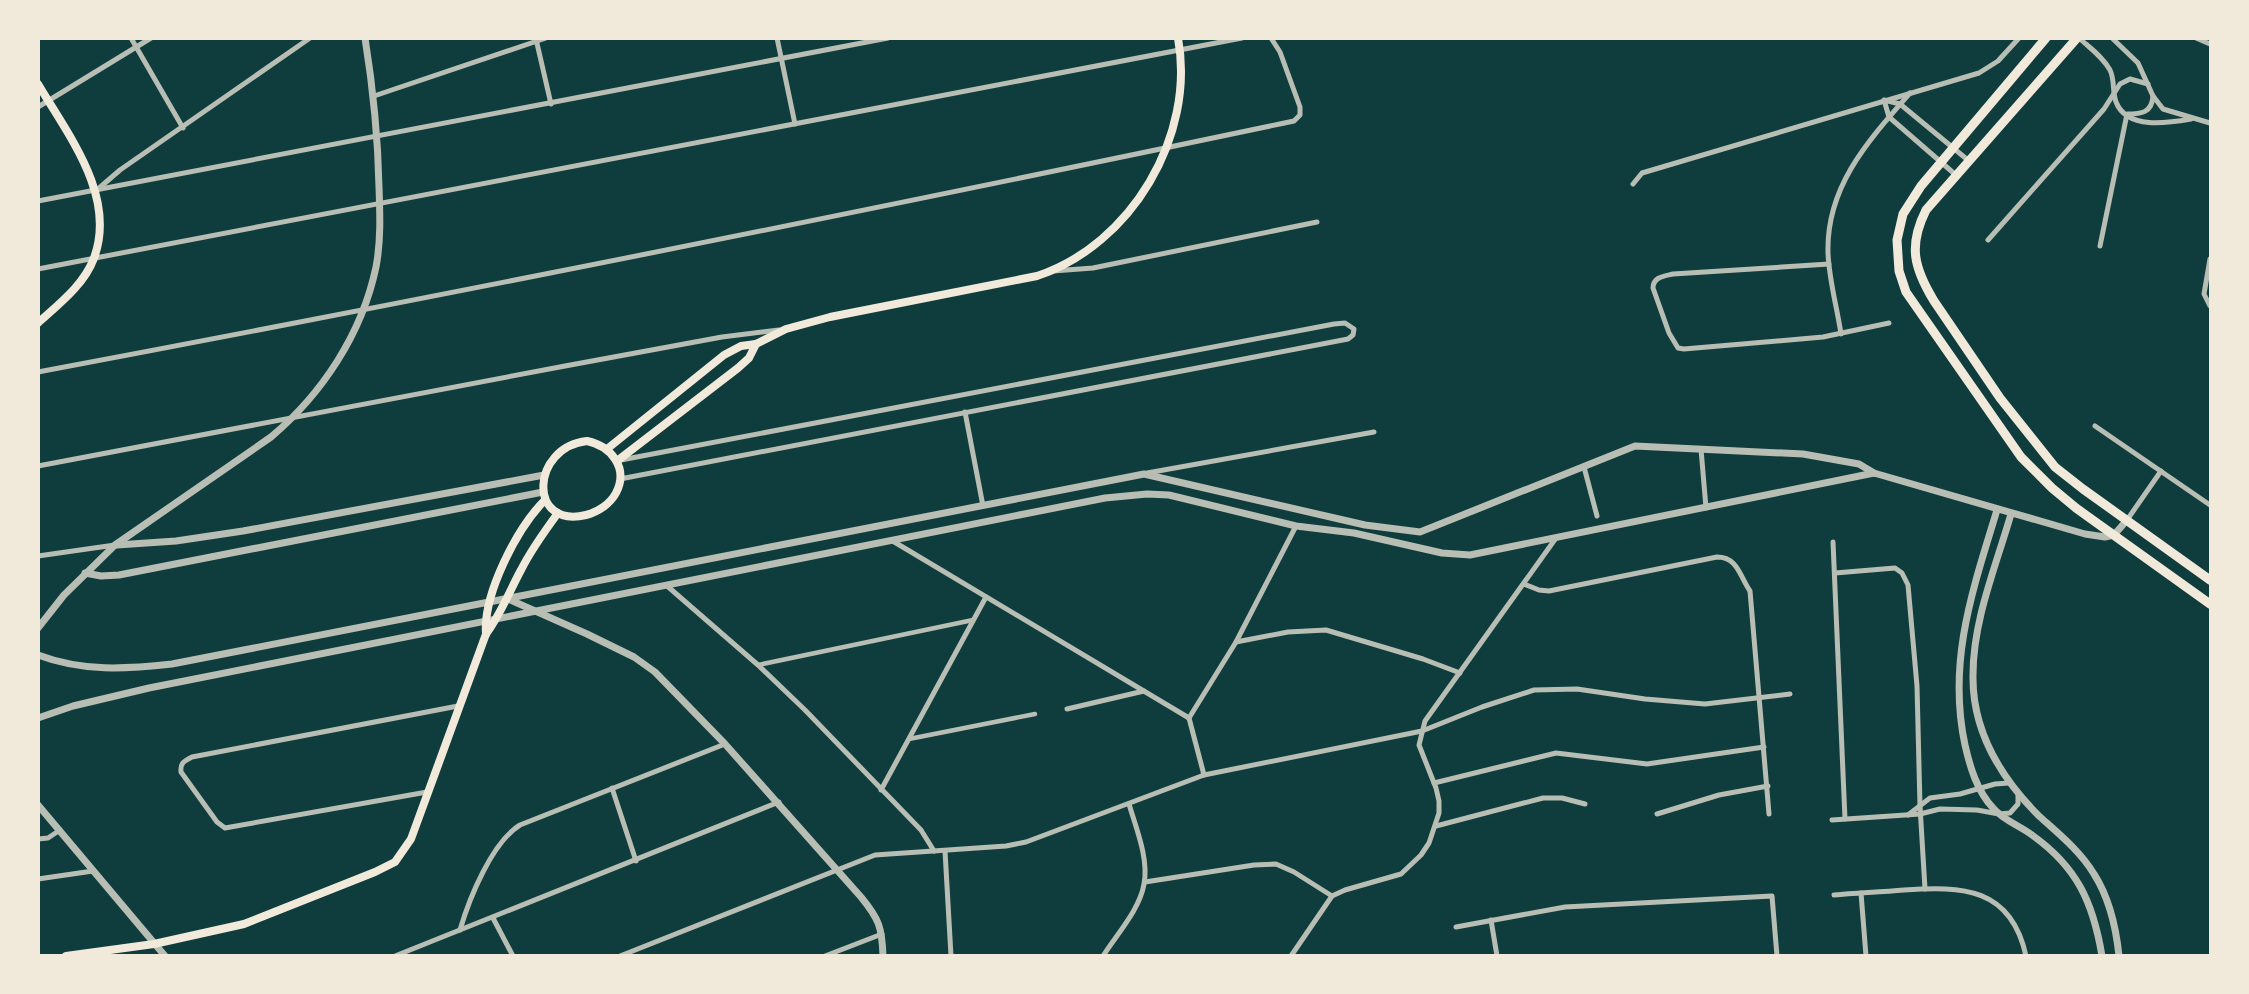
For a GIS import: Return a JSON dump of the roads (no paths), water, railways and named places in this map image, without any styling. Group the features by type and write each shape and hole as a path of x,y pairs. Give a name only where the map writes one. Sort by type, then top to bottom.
{"main road":[{"path":"607,449 724,355 741,346 756,344 786,329 830,317 1019,281 1053,271 1087,253 1115,229 1142,197 1167,148 1180,89 1178,38"},
{"path":"2046,38 1940,162 1909,203 1899,225 1897,261 1902,282 1914,304 2021,457 2052,488 2210,604"},
{"path":"2078,38 1926,210 1916,235 1914,252 1924,285 2000,398 2047,459 2083,489 2210,580"},
{"path":"38,84 96,191 100,223 94,258 74,289 38,323"},
{"path":"617,461 738,368 749,358 756,344"},
{"path":"486,634 485,621 490,602 510,553 544,496 544,475 557,454 576,442 597,443 607,449 617,461 620,479 618,489 612,499 594,513 570,517 558,513 544,496"},
{"path":"66,956 154,944 244,924 395,862 411,839 486,634 498,618 535,544 558,513"}],"street":[{"path":"131,38 183,128"},
{"path":"38,107 151,38"},
{"path":"96,191 120,170 310,38"},
{"path":"38,628 85,573 115,545 271,437 294,417 327,376 350,341 375,268 381,216 374,96 365,38"},
{"path":"374,96 546,38"},
{"path":"776,38 795,124"},
{"path":"38,201 888,38"},
{"path":"38,269 1242,38"},
{"path":"1633,184 1642,173 1988,68 2019,38"},
{"path":"2078,38 2109,68 2117,104 2127,114 2148,122 2190,119"},
{"path":"2112,38 2138,63 2153,96 2163,109 2210,124"},
{"path":"2196,38 2210,44"},
{"path":"536,40 551,104"},
{"path":"38,372 362,311 1294,121 1301,111 1273,41"},
{"path":"1989,240 2104,109 2120,84 2130,79 2148,84"},
{"path":"1841,334 1829,264 1831,221 1843,181 1858,153 1910,93"},
{"path":"2127,114 2139,114 2148,110 2153,96"},
{"path":"1884,100 1900,104 1969,161"},
{"path":"1884,100 1889,117 1956,176"},
{"path":"2100,246 2127,114"},
{"path":"1053,271 1093,268 1317,222"},
{"path":"2210,259 2204,294 2210,306"},
{"path":"1829,264 1673,274 1658,278 1653,284 1672,340 1678,348 1684,349 1751,345 1841,334 1889,323"},
{"path":"617,461 1334,324 1348,324 1354,330 1348,339 620,479"},
{"path":"38,466 722,337 786,329"},
{"path":"965,412 983,506"},
{"path":"2095,426 2210,505"},
{"path":"38,655 56,662 89,668 127,669 172,664 1144,474 1374,432"},
{"path":"1144,474 1365,525 1420,532 1635,446 1818,456 1859,464 1874,473 1997,510 2105,537 2114,535 2127,520 2161,471"},
{"path":"1701,449 1706,508"},
{"path":"1584,467 1597,516"},
{"path":"38,718 104,698 178,682 1105,498 1170,495 1296,526 1354,533 1451,554 1477,555 1874,473"},
{"path":"38,556 243,531 544,475"},
{"path":"1192,500 1196,487"},
{"path":"85,573 119,575 544,496"},
{"path":"1997,510 1963,628 1958,673 1967,756 1980,790 1998,814 2043,843 2073,872 2090,903 2102,956"},
{"path":"2011,514 1977,632 1973,693 1981,729 1996,763 2009,783 2075,849 2093,873 2112,912 2119,956"},
{"path":"1189,718 1236,642 1296,526"},
{"path":"1292,956 1331,899 1345,890 1401,874 1421,855 1436,825 1438,802 1434,783 1419,746 1425,721 1556,538"},
{"path":"891,540 1189,718 1204,775"},
{"path":"1833,542 1846,819"},
{"path":"1524,584 1539,590 1549,590 1723,557 1738,568 1750,591 1769,814"},
{"path":"1835,573 1895,568 1902,573 1908,584 1917,699 1924,888"},
{"path":"666,585 805,710 921,830 934,851"},
{"path":"881,790 986,597"},
{"path":"507,598 622,652 655,672 779,802 876,916 882,934 883,956"},
{"path":"758,665 973,620"},
{"path":"1236,642 1288,632 1326,630 1460,673"},
{"path":"172,664 178,682"},
{"path":"620,956 875,855 1006,846 1026,842 1204,775 1422,730 1505,699 1544,688 1577,689 1687,703 1732,702 1790,694"},
{"path":"1067,709 1144,691"},
{"path":"427,792 225,828 181,772 180,766 192,757 458,706"},
{"path":"909,739 1035,714"},
{"path":"460,930 466,908 507,833 520,825 725,744"},
{"path":"1434,783 1556,753 1587,755 1633,764 1765,747"},
{"path":"1908,815 1930,798 2009,783"},
{"path":"1657,814 1719,795 1768,786"},
{"path":"612,788 636,861"},
{"path":"1832,820 1920,814 1940,809 2010,813 2016,809 2018,793"},
{"path":"1436,825 1543,798 1562,798 1585,804"},
{"path":"395,956 779,802"},
{"path":"1103,956 1141,896 1145,882 1144,861 1129,804"},
{"path":"38,805 165,956"},
{"path":"38,839 53,836 61,830"},
{"path":"945,851 951,956"},
{"path":"1145,882 1276,864 1294,872 1331,899"},
{"path":"38,879 93,871"},
{"path":"1835,895 1924,888 1967,889 1996,904 2015,926 2026,956"},
{"path":"1861,893 1866,956"},
{"path":"1456,927 1565,907 1772,895 1777,956"},
{"path":"494,918 513,956"},
{"path":"1491,920 1497,956"},
{"path":"825,956 882,934"}]}
